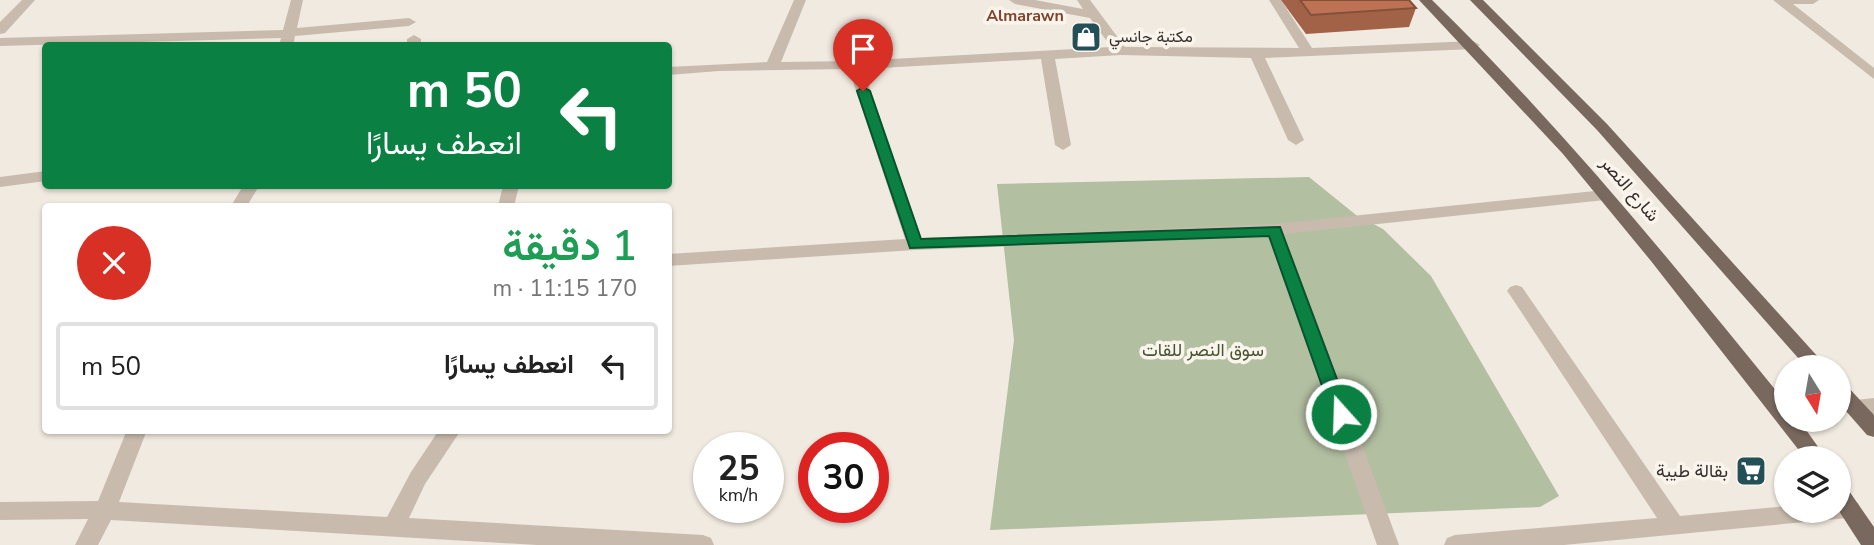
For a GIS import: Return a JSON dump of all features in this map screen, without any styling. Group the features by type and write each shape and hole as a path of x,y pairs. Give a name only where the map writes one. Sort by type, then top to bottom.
{"main road":[{"name":"شارع النصر","path":"1426,0 1473,45 1642,236 1774,404"},
{"name":"شارع النصر","path":"1476,0 1602,127 1807,355"},
{"path":"1864,407 1874,429"},
{"name":"شارع النصر","path":"1796,432 1807,446"},
{"path":"1851,511 1874,545"}],"street":[{"path":"0,30 29,0"},
{"path":"287,39 297,0"},
{"path":"772,66 800,0"},
{"path":"1015,0 1094,15"},
{"path":"1083,0 1121,51"},
{"path":"1275,0 1308,52"},
{"path":"1779,0 1813,0"},
{"path":"1779,0 1874,75"},
{"path":"0,42 287,39 409,22"},
{"path":"672,71 855,65 1121,51 1256,54 1473,45"},
{"path":"1256,54 1296,140"},
{"path":"1047,55 1063,145"},
{"path":"855,65 915,244"},
{"path":"0,182 42,177"},
{"path":"672,260 915,244 1274,230 1605,195"},
{"path":"1274,230 1388,545"},
{"path":"1516,291 1675,526"},
{"path":"86,545 105,510 135,434"},
{"path":"393,527 418,478 448,434"},
{"path":"0,511 105,510 393,527 488,539 704,545"},
{"path":"1455,545 1675,526 1774,512"}],"green space":[{"name":"سوق النصر للقات","path":"1309,177 1356,215 1383,229 1431,276 1559,496 1540,507 990,530 1014,340 997,184"}],"building":[{"path":"1300,0 1409,0 1416,8 1311,15"}],"place":[{"name":"مكتبة جانسي","path":"1086,37"},
{"name":"بقالة طيبة","path":"1751,471"}],"district":[{"name":"Almarawn","path":"1025,16"}],"route":[{"path":"863,91 915,244 1274,230 1341,414"}]}
